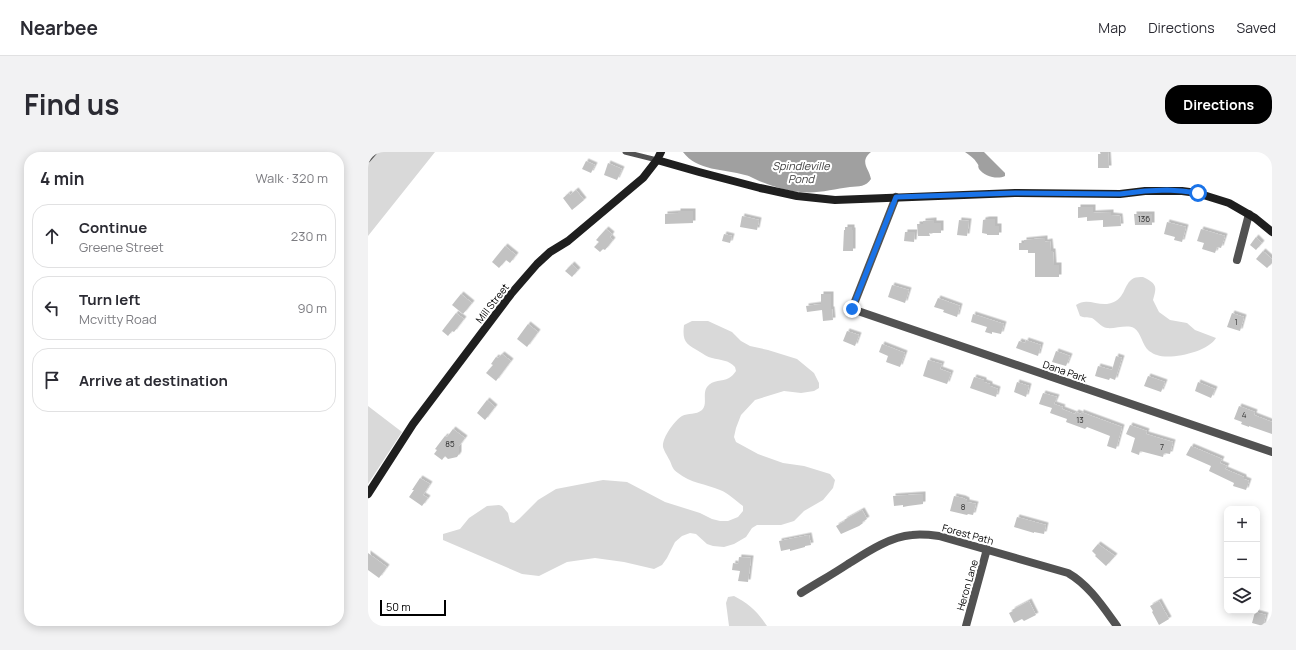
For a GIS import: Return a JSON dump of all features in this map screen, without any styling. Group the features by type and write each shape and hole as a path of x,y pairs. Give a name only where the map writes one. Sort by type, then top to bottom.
{"street":[{"path":"659,156 728,180 797,196 835,200 1015,193 1120,194 1145,191 1182,191 1229,203 1249,214 1272,232"},
{"name":"Mill Street","path":"368,494 412,424 511,294 537,264 550,252 568,240 643,178 659,156"},
{"name":"Dana Park","path":"896,197 852,309 1272,452"},
{"path":"1237,260 1249,214"},
{"name":"Forest Path","path":"801,593 886,543 912,535 940,536 1059,570 1074,577 1097,598 1117,626"},
{"name":"Heron Lane","path":"966,626 987,549"}],"lane":[{"path":"368,160 375,152"},
{"path":"625,152 659,156"}],"shaded area":[{"path":"368,152 435,152 368,236"},
{"path":"1143,277 1155,286 1153,300 1159,312 1170,320 1187,323 1195,330 1216,338 1212,343 1198,351 1180,356 1156,355 1149,351 1134,328 1128,326 1107,328 1092,318 1080,316 1076,305 1084,302 1107,304 1118,300 1130,281 1135,278"},
{"path":"692,321 708,321 732,332 741,341 750,346 797,359 814,373 819,383 819,388 814,391 801,393 784,391 755,400 741,415 734,437 736,442 758,454 783,463 804,466 830,474 835,480 833,488 823,500 804,511 794,521 781,525 757,525 752,528 746,537 734,544 724,547 707,544 696,534 690,533 682,536 675,542 662,565 654,569 624,562 595,558 567,562 539,576 522,574 443,540 443,534 460,529 469,518 487,506 502,506 508,513 510,522 514,523 538,500 556,489 603,480 627,482 665,502 700,513 712,519 728,521 738,517 743,511 743,506 723,491 688,479 676,472 663,447 666,435 679,418 684,415 697,413 704,408 705,393 709,384 729,378 736,371 735,367 730,363 709,357 691,347 686,342 684,339 684,325"},
{"path":"368,406 402,432 368,484"},
{"path":"734,596 752,608 767,626 729,626 726,603 728,597"}],"water":[{"name":"Spindleville Pond","path":"683,152 871,152 867,156 865,162 871,179 865,185 819,192 786,190 737,173 703,166 696,163"},
{"path":"965,152 984,152 1005,173 1005,176 998,178 984,174 974,160"}],"building":[{"path":"1100,152 1108,152 1109,168 1098,168 1098,154 1101,154"},
{"path":"586,161 595,165 591,173 582,169"},
{"path":"608,163 622,169 617,180 604,175"},
{"path":"576,190 584,200 572,210 563,198"},
{"path":"1078,207 1093,207 1093,213 1111,212 1111,215 1120,216 1121,226 1103,227 1103,220 1087,221 1087,217 1078,218"},
{"path":"678,211 693,211 693,223 665,224 665,214 678,213"},
{"path":"1134,214 1152,214 1152,225 1135,225"},
{"path":"742,216 759,220 757,230 740,227"},
{"path":"995,219 995,226 999,226 999,235 987,235 982,233 983,220"},
{"path":"934,220 934,223 941,223 941,233 929,233 930,236 918,236 917,224 923,224 923,221"},
{"path":"959,220 969,221 967,236 957,235"},
{"path":"1167,222 1186,227 1182,242 1174,240 1175,237 1164,234"},
{"path":"845,227 852,227 853,230 853,251 843,251"},
{"path":"606,229 612,234 610,237 613,240 605,250 603,249 600,252 594,247 599,242 596,240"},
{"path":"1201,229 1225,236 1221,248 1217,247 1215,253 1202,249 1204,243 1197,241"},
{"path":"905,232 915,232 914,242 904,241"},
{"path":"724,234 732,236 730,243 722,241"},
{"path":"1256,237 1262,243 1256,250 1250,245"},
{"path":"1045,238 1045,242 1050,241 1051,251 1053,251 1054,265 1059,265 1059,277 1035,277 1035,253 1028,253 1028,250 1019,250 1019,243 1024,243 1024,240"},
{"path":"505,246 516,255 510,263 506,260 499,268 492,262"},
{"path":"1263,251 1272,259 1272,263 1267,268 1256,259"},
{"path":"572,264 578,270 572,277 565,271"},
{"path":"892,285 909,290 905,303 888,297"},
{"path":"461,294 472,303 463,314 452,305"},
{"path":"821,294 831,294 833,320 823,321 822,310 807,312 806,306 821,304"},
{"path":"938,298 960,306 957,317 943,312 944,310 934,307"},
{"path":"456,313 464,319 454,332 452,331 448,336 442,331"},
{"path":"1232,313 1244,317 1240,331 1227,327"},
{"path":"973,314 1004,324 1001,334 985,332 987,327 971,322"},
{"path":"528,324 538,332 527,347 517,339"},
{"path":"847,331 859,335 855,346 843,341"},
{"path":"1026,340 1041,345 1038,356 1016,348 1019,341 1025,343"},
{"path":"882,344 905,353 900,367 886,362 888,356 879,352"},
{"path":"1056,351 1070,356 1066,366 1052,362"},
{"path":"502,354 511,361 496,381 486,373 493,365 491,364 496,357 498,358"},
{"path":"1116,356 1122,358 1115,380 1095,376 1098,366 1112,370"},
{"path":"928,360 942,364 940,369 951,373 947,384 923,376"},
{"path":"1148,376 1165,382 1161,392 1144,386"},
{"path":"974,377 984,380 984,382 990,384 990,386 998,389 996,397 970,388"},
{"path":"1017,382 1029,386 1026,397 1014,392"},
{"path":"1198,382 1215,389 1211,398 1195,391"},
{"path":"1043,393 1057,397 1054,404 1063,407 1062,409 1075,414 1076,412 1081,414 1081,412 1122,427 1116,449 1107,446 1110,436 1087,427 1085,429 1066,422 1067,419 1050,413 1052,408 1039,404"},
{"path":"487,400 495,407 485,420 477,413"},
{"path":"1239,406 1255,412 1254,415 1272,422 1272,434 1241,424 1242,422 1234,419"},
{"path":"1130,425 1147,431 1146,434 1173,442 1170,454 1164,453 1163,457 1140,451 1139,455 1131,452 1135,438 1126,434"},
{"path":"453,429 465,438 459,446 459,454 457,457 448,459 445,456 442,460 434,454 437,450 435,449 445,436 447,437"},
{"path":"1191,446 1222,459 1220,463 1227,466 1225,469 1244,477 1244,479 1249,481 1246,490 1233,486 1234,483 1209,471 1211,466 1186,455"},
{"path":"420,478 430,484 423,495 428,498 422,506 409,497"},
{"path":"923,494 923,504 903,507 903,505 894,506 893,496"},
{"path":"954,496 976,504 973,515 950,511"},
{"path":"862,510 867,519 859,526 841,534 836,526"},
{"path":"1017,517 1046,525 1044,534 1034,533 1014,527"},
{"path":"809,535 811,545 790,551 790,549 781,551 779,541"},
{"path":"1098,544 1115,556 1106,566 1095,556 1096,555 1092,551"},
{"path":"368,553 387,567 379,578 368,570"},
{"path":"739,557 751,558 748,582 738,581 740,571 732,570 733,563 738,564"},
{"path":"1029,601 1036,615 1024,621 1022,619 1014,623 1009,613"},
{"path":"1159,601 1169,619 1159,625 1150,606"},
{"path":"1254,614 1266,615 1263,626 1252,623"}],"route":[{"path":"852,309 896,197 1015,193 1093,195 1167,190 1198,193"}]}
